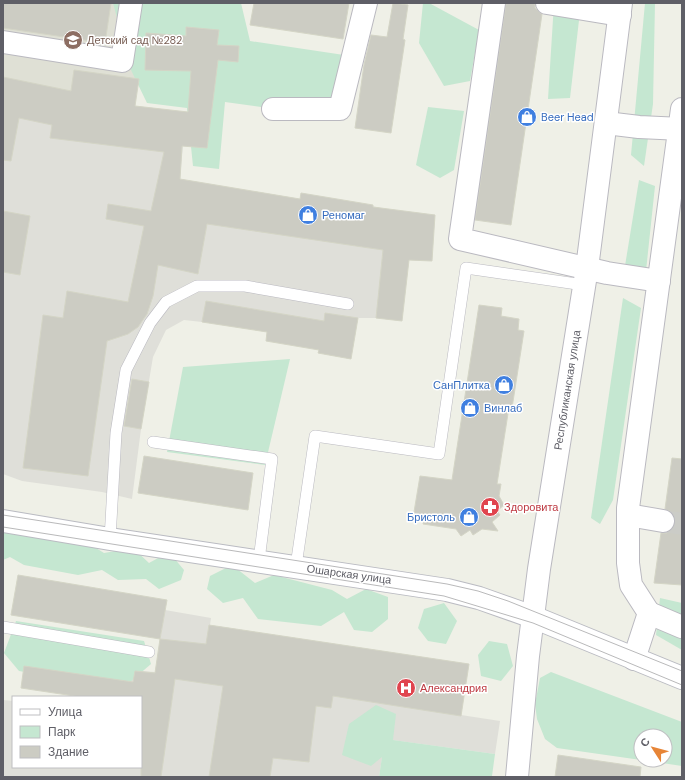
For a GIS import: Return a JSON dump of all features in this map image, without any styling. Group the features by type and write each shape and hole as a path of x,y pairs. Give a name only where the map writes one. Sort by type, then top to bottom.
{"street":[{"path":"3,42 122,62 131,3"},
{"path":"272,109 340,109 366,3"},
{"path":"494,3 460,240 586,276 607,273 659,281"},
{"path":"547,3 620,9"},
{"name":"Республиканская улица","path":"517,777 540,562 586,276 620,9"},
{"path":"606,123 639,127 681,122 629,500 628,563 631,585 649,613 682,627"},
{"path":"628,515 663,521"},
{"name":"Ошарская улица","path":"3,524 259,560 447,590 479,598 533,617 682,678"},
{"path":"634,659 649,613"}],"lane":[{"path":"296,566 315,436 439,454 466,268 586,276"},
{"path":"110,539 116,433 126,370 150,323 166,302 197,286 244,286 348,304"},
{"path":"153,442 272,459 259,560"},
{"path":"3,627 149,652"}],"shaded area":[{"name":"Детский сад №282","path":"3,3 147,3 135,106 3,77"},
{"path":"3,77 56,88 55,96 186,112 180,179 300,199 301,193 387,209 435,215 432,261 409,260 402,321 376,318 358,318 351,359 318,353 319,349 266,341 267,332 184,320 166,330 153,357 141,429 132,499 102,492 22,481 3,474"},
{"path":"165,610 211,618 210,625 469,664 461,715 500,721 495,754 385,739 379,777 3,777 3,700 12,701 12,768 142,768 142,696 140,696 113,669 155,672"}],"green space":[{"path":"113,3 241,3 250,41 344,55 341,118 225,102 219,169 193,166 187,108 147,103 131,70"},
{"path":"423,3 429,3 479,30 470,81 444,86 419,43"},
{"path":"554,3 581,3 570,98 548,99"},
{"path":"645,3 655,3 653,104 644,166 631,155"},
{"path":"428,107 464,111 454,170 440,178 416,165"},
{"path":"639,180 655,186 646,271 624,272"},
{"path":"623,298 641,308 613,500 600,524 591,518"},
{"path":"290,359 265,465 167,452 183,367"},
{"path":"3,529 83,540 104,553 133,548 149,563 169,552 184,570 181,580 159,589 146,579 118,580 102,570 78,575 24,565 10,557 3,560"},
{"path":"232,565 255,583 274,575 332,590 347,599 366,589 388,597 388,619 372,632 354,630 344,612 321,626 258,619 243,598 223,603 207,589 210,576"},
{"path":"660,598 682,603 682,650 656,635"},
{"path":"444,603 457,621 446,644 428,641 418,628 424,609"},
{"path":"16,621 144,641 151,664 130,682 98,685 19,671 4,653"},
{"path":"489,641 507,644 513,666 501,681 481,676 478,655"},
{"path":"551,672 682,722 682,766 673,765 673,728 633,728 633,759 557,748 545,739 537,719 535,704 540,678"},
{"path":"376,705 396,714 393,740 495,754 492,776 494,777 379,777 382,757 371,766 342,755 349,724"}],"building":[{"path":"3,3 111,3 105,43 3,28"},
{"path":"254,3 349,3 343,39 250,25"},
{"path":"393,3 408,5 403,39 405,40 391,133 355,128 364,65 371,35 387,37"},
{"path":"506,3 535,3 535,8 542,14 511,225 475,220"},
{"path":"186,27 219,30 217,45 239,46 238,62 218,60 207,148 182,146 180,179 300,199 301,193 373,205 373,207 435,215 432,261 409,260 402,321 376,318 383,250 207,224 198,274 158,265 153,296 147,314 138,327 128,334 107,341 88,476 23,468 43,315 63,318 67,291 128,302 144,226 106,219 108,204 151,211 164,152 50,138 52,125 19,118 11,161 3,160 3,77 71,91 74,70 139,79 135,106 188,112 191,71 145,70 146,33 186,36"},
{"path":"3,211 30,216 20,275 3,272"},
{"path":"206,301 324,321 325,313 358,318 351,359 318,353 319,350 266,341 267,332 202,322"},
{"path":"479,305 502,308 501,316 519,319 518,330 524,331 512,408 509,407 497,484 501,484 499,496 504,505 497,511 500,515 492,522 498,531 482,529 473,535 470,530 461,536 456,529 423,524 424,520 413,518 420,476 452,480"},
{"path":"132,379 149,382 141,429 124,426"},
{"path":"144,456 253,473 248,510 138,493"},
{"path":"672,458 682,459 682,585 654,583 661,533 667,533 672,529 675,523 675,517 671,512 665,509"},
{"path":"18,575 167,600 160,639 11,615"},
{"path":"209,625 469,664 461,716 333,696 331,708 316,706 309,762 273,758 270,777 209,777 223,686 175,679 161,777 141,777 142,696 74,696 21,688 24,666 133,682 135,671 155,673 160,639 206,644"},
{"path":"558,755 633,766 633,768 641,768 640,777 555,777"}],"tunnel":[{"path":"663,521 682,524"}],"tram line":[{"path":"3,515 447,584 478,591 508,601 682,671"},
{"path":"3,527 444,596 533,623 682,685"}],"place":[{"name":"Детский сад №282","path":"73,40"},
{"name":"Beer Head","path":"527,117"},
{"name":"Реномаг","path":"308,215"},
{"name":"СанПлитка","path":"504,385"},
{"name":"Винлаб","path":"470,408"},
{"name":"Здоровита","path":"490,507"},
{"name":"Бристоль","path":"469,517"},
{"name":"Александрия","path":"406,688"}]}
